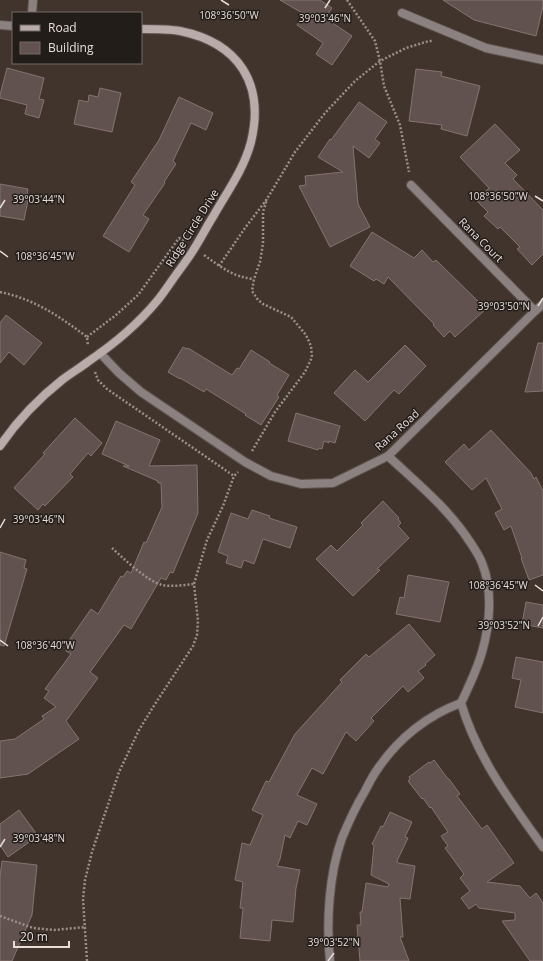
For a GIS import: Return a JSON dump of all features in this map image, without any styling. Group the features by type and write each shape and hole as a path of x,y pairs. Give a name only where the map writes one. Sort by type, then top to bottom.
{"street":[{"path":"32,12 33,0"},
{"path":"402,13 486,48 543,60"},
{"path":"0,25 12,26"},
{"name":"Ridge Circle Drive","path":"0,446 28,411 62,380 100,353 131,328 158,301 195,248 242,166 250,144 254,126 254,98 246,72 236,59 226,50 205,38 180,31 142,29"},
{"name":"Rana Court","path":"411,185 535,311"},
{"name":"Rana Road","path":"100,353 119,373 141,392 245,462 271,476 301,484 334,483 388,456 543,304"},
{"path":"388,456 454,519 482,562 489,597 486,634 476,669 461,703 486,763 543,847"},
{"path":"330,961 328,912 334,871 342,838 358,803 378,768 402,739 434,716 461,703"}],"path":[{"path":"347,0 375,41 384,86 400,125 411,185"},
{"path":"219,266 267,199 295,152 325,113 354,81 380,61 406,48 429,41 436,41"},
{"path":"87,961 83,899 84,880 119,772 139,730 193,646 198,635 194,584 207,540 223,506 234,476 245,462 275,412 305,372 312,357 311,346 306,335 291,318 263,304 258,300 252,291 254,279 260,262 263,243 263,212 267,199"},
{"path":"0,292 12,294 29,300 54,313 87,337"},
{"path":"112,548 147,578 162,585 194,584"},
{"path":"0,916 33,928 54,930 86,927"}],"building":[{"path":"280,0 320,0 332,8 325,18 352,36 332,65 316,54 323,43 297,25 304,14"},
{"path":"443,0 543,0 543,6 536,36 474,20"},
{"path":"7,68 44,78 39,99 44,100 39,118 25,114 27,105 0,98"},
{"path":"416,69 442,72 441,76 480,86 467,136 441,129 442,125 409,121"},
{"path":"100,88 121,93 112,132 74,124 79,100 88,102 89,95 98,97"},
{"path":"179,97 213,113 206,130 191,123 173,161 176,164 143,215 149,219 129,252 103,236 135,185 131,182 159,140"},
{"path":"359,102 387,122 375,139 380,143 369,158 353,146 358,204 370,227 330,247 299,186 306,185 305,176 343,172 318,157"},
{"path":"495,124 520,150 505,163 517,175 513,179 543,210 543,254 532,265 517,249 520,247 500,227 498,229 484,216 488,212 476,200 489,188 460,157"},
{"path":"0,184 28,189 26,200 28,200 24,220 0,216"},
{"path":"372,232 414,258 422,250 433,262 436,260 486,309 455,337 450,331 444,337 433,325 434,324 388,277 384,284 376,279 374,281 350,266"},
{"path":"6,315 42,343 24,365 9,352 0,363 0,323"},
{"path":"538,343 543,343 543,391 525,392"},
{"path":"405,345 426,366 399,394 394,390 365,421 334,393 355,370 368,382"},
{"path":"183,347 188,348 232,375 237,368 239,369 251,350 289,375 277,395 279,397 261,425 206,389 204,392 168,372"},
{"path":"296,413 340,426 335,443 324,441 322,449 319,448 318,450 288,441"},
{"path":"75,418 102,443 91,456 88,453 70,474 73,477 45,506 43,504 38,510 14,488"},
{"path":"116,421 160,440 149,466 197,465 198,513 173,573 170,572 166,580 161,578 131,629 124,625 90,672 98,678 66,721 79,739 28,774 0,778 0,741 15,739 44,719 42,716 56,707 44,698 49,691 45,689 71,654 66,651 71,644 68,642 91,609 98,614 121,576 123,577 127,571 131,573 144,542 146,543 162,507 161,483 158,483 158,481 123,466 129,466 102,454"},
{"path":"491,430 531,473 534,479 536,477 543,491 543,575 529,580 511,526 504,530 495,513 502,509 486,478 472,490 445,462 464,444 469,450"},
{"path":"383,501 399,518 398,519 401,523 398,526 409,538 377,569 380,570 353,596 316,559 331,545 337,551 363,525 361,523"},
{"path":"252,510 270,516 269,518 297,527 290,548 263,539 254,564 244,560 241,568 226,563 228,556 218,552 231,513 248,519"},
{"path":"0,552 26,560 24,568 27,569 4,646 0,645"},
{"path":"408,575 449,582 440,622 396,614 400,597 404,598"},
{"path":"526,602 543,605 543,628 522,624"},
{"path":"409,624 435,655 418,671 424,678 408,692 403,686 371,718 374,721 356,741 346,732 323,774 312,768 297,795 317,804 307,825 298,821 290,838 285,835 277,866 300,870 296,888 293,922 272,920 270,941 240,938 243,908 240,908 243,882 235,880 242,843 250,845 263,815 252,810 266,781 269,782 295,734 342,682 340,680 366,654 369,657"},
{"path":"516,657 543,662 543,713 515,707 521,680 512,678"},
{"path":"434,760 460,794 457,796 482,829 487,825 514,863 487,882 520,886 530,898 536,893 543,903 543,961 530,961 502,921 515,920 515,913 479,908 476,904 469,909 461,898 470,891 460,878 464,874 445,848 448,846 441,836 448,832 431,807 430,808 423,798 422,799 408,781 410,779 409,777"},
{"path":"19,810 38,836 8,857 0,845 0,824"},
{"path":"390,812 412,822 405,837 408,838 397,861 398,863 415,866 410,899 400,898 403,937 400,937 409,961 360,961 357,925 361,925 360,912 362,912 366,883 388,887 389,884 371,875 374,845 372,844 381,826 383,827"},
{"path":"2,861 37,865 32,915 12,961 0,961 0,877"}]}
